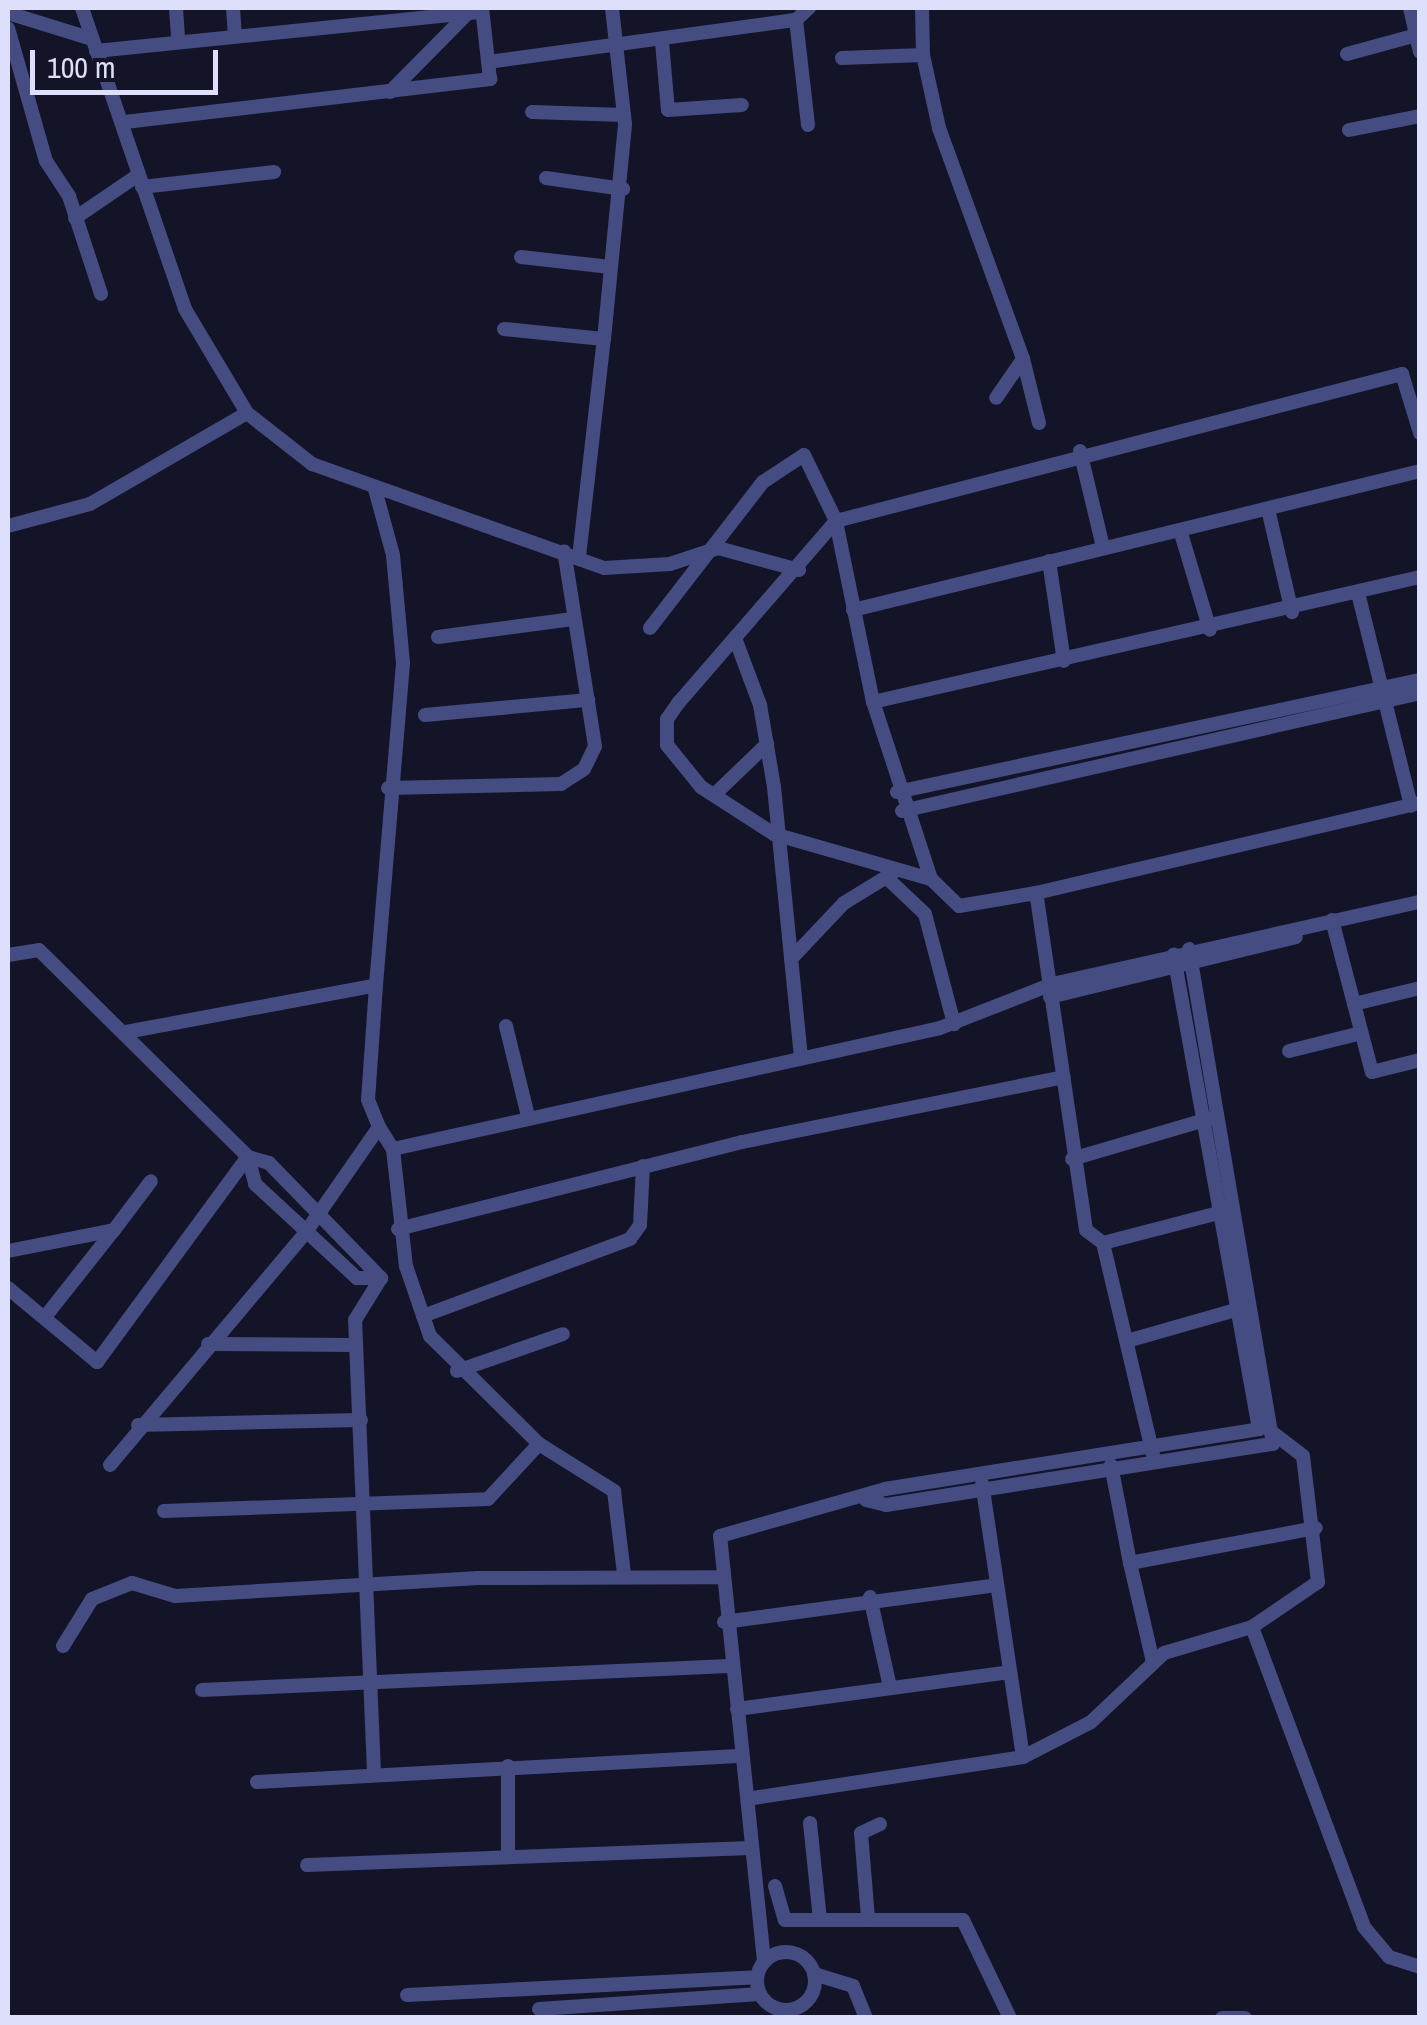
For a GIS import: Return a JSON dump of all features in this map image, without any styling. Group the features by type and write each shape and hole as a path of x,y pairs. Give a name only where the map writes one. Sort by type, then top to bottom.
{"street":[{"path":"82,8 126,122 140,181 185,309 248,413 312,464 579,557 631,570 718,548 800,570"},
{"path":"176,8 178,39"},
{"path":"233,8 235,34"},
{"path":"579,557 610,267 623,188 624,115 612,8"},
{"path":"488,62 617,49 796,20 809,8"},
{"path":"922,8 924,54 938,128 1023,359 1038,424"},
{"path":"1410,8 1420,52"},
{"path":"8,14 94,45 477,11"},
{"path":"126,122 490,80 477,11"},
{"path":"390,92 477,11"},
{"path":"796,20 808,125"},
{"path":"8,28 46,161 75,218 100,294"},
{"path":"1346,54 1417,35"},
{"path":"662,42 668,110 742,105"},
{"path":"842,58 924,54"},
{"path":"532,112 624,115"},
{"path":"1349,130 1420,116"},
{"path":"75,218 140,181 274,172"},
{"path":"546,178 623,188"},
{"path":"522,257 610,267"},
{"path":"504,329 604,339"},
{"path":"996,398 1023,359"},
{"path":"931,878 892,874 774,834 686,773 665,730 735,638 800,570 836,521 1080,452 1402,374 1420,433"},
{"path":"8,526 90,504 248,413"},
{"path":"1080,452 1103,547"},
{"path":"650,628 718,548 764,482 804,455 836,521 872,702 902,811 931,878 958,906 1036,893 1415,804 1382,695 1359,597"},
{"path":"853,610 1420,471"},
{"path":"375,489 393,554 403,663 388,788 368,1100 392,1150 398,1229 424,1316 457,1371 539,1444 614,1492 624,1574"},
{"path":"1268,509 1292,612"},
{"path":"1180,530 1210,630"},
{"path":"388,788 561,784 584,769 594,746 564,551"},
{"path":"1050,560 1064,661"},
{"path":"872,702 1359,597 1420,577"},
{"path":"438,637 573,619"},
{"path":"735,638 767,744 801,1059"},
{"path":"902,811 1382,695 1420,680"},
{"path":"896,792 1382,695 1420,692"},
{"path":"426,715 588,700"},
{"path":"714,796 767,744"},
{"path":"792,959 844,903 892,874"},
{"path":"892,874 925,914 954,1024"},
{"path":"1036,893 1064,1077 1072,1159 1086,1230 1103,1243 1154,1457"},
{"path":"392,1150 528,1116 954,1024 1049,992 1420,902"},
{"path":"1333,924 1420,911"},
{"path":"1333,924 1372,1072 1420,1060"},
{"path":"8,955 39,950 248,1157 268,1163 321,1212 381,1278"},
{"path":"752,1798 1022,1757 1091,1722 1153,1662 1186,1642 1252,1626 1318,1582 1316,1528 1304,1456 1260,1424 1236,1309 1229,1211 1184,959"},
{"path":"126,1032 376,985"},
{"path":"1354,1004 1420,988"},
{"path":"506,1026 528,1116"},
{"path":"1289,1051 1360,1033"},
{"path":"398,1229 643,1166 1064,1077"},
{"path":"1072,1159 1214,1118"},
{"path":"110,1465 138,1424 306,1232 379,1127"},
{"path":"248,1157 255,1184 356,1278 381,1278"},
{"path":"8,1288 97,1362 248,1157"},
{"path":"424,1316 630,1239 640,1225 643,1166"},
{"path":"45,1317 151,1181"},
{"path":"1103,1243 1229,1211"},
{"path":"866,1500 984,1490 1154,1457 1268,1448 1274,1433 1254,1308 1229,1211"},
{"path":"8,1251 114,1230"},
{"path":"374,1772 354,1320 381,1278"},
{"path":"1128,1341 1236,1309 1254,1308"},
{"path":"457,1371 563,1334"},
{"path":"208,1344 356,1345"},
{"path":"138,1424 361,1420"},
{"path":"1154,1457 1260,1424"},
{"path":"164,1510 488,1499 539,1444"},
{"path":"759,1994 756,1977 764,1961 750,1848 752,1798 728,1666 716,1542 726,1532 980,1473 1111,1464"},
{"path":"1111,1464 1153,1662"},
{"path":"980,1473 1022,1757"},
{"path":"1130,1564 1316,1528"},
{"path":"64,1646 92,1598 132,1582 175,1596 624,1574 720,1577"},
{"path":"724,1622 870,1598 996,1585"},
{"path":"870,1598 890,1687"},
{"path":"1252,1626 1364,1927 1389,1958 1420,1967"},
{"path":"202,1690 368,1678 728,1666"},
{"path":"737,1709 1010,1672"},
{"path":"257,1782 374,1772 742,1756"},
{"path":"508,1766 508,1854"},
{"path":"810,1823 820,1919"},
{"path":"868,1918 861,1833 880,1824"},
{"path":"308,1865 508,1854 750,1848"},
{"path":"776,1886 778,1916 963,1920 1010,2018"},
{"path":"764,1961 792,1953 814,1974 854,1986 866,2018"},
{"path":"536,1988 539,2013 759,1994 791,2010 812,1993 814,1974"},
{"path":"407,1995 756,1977"},
{"path":"1222,2018 1245,2018"}]}
